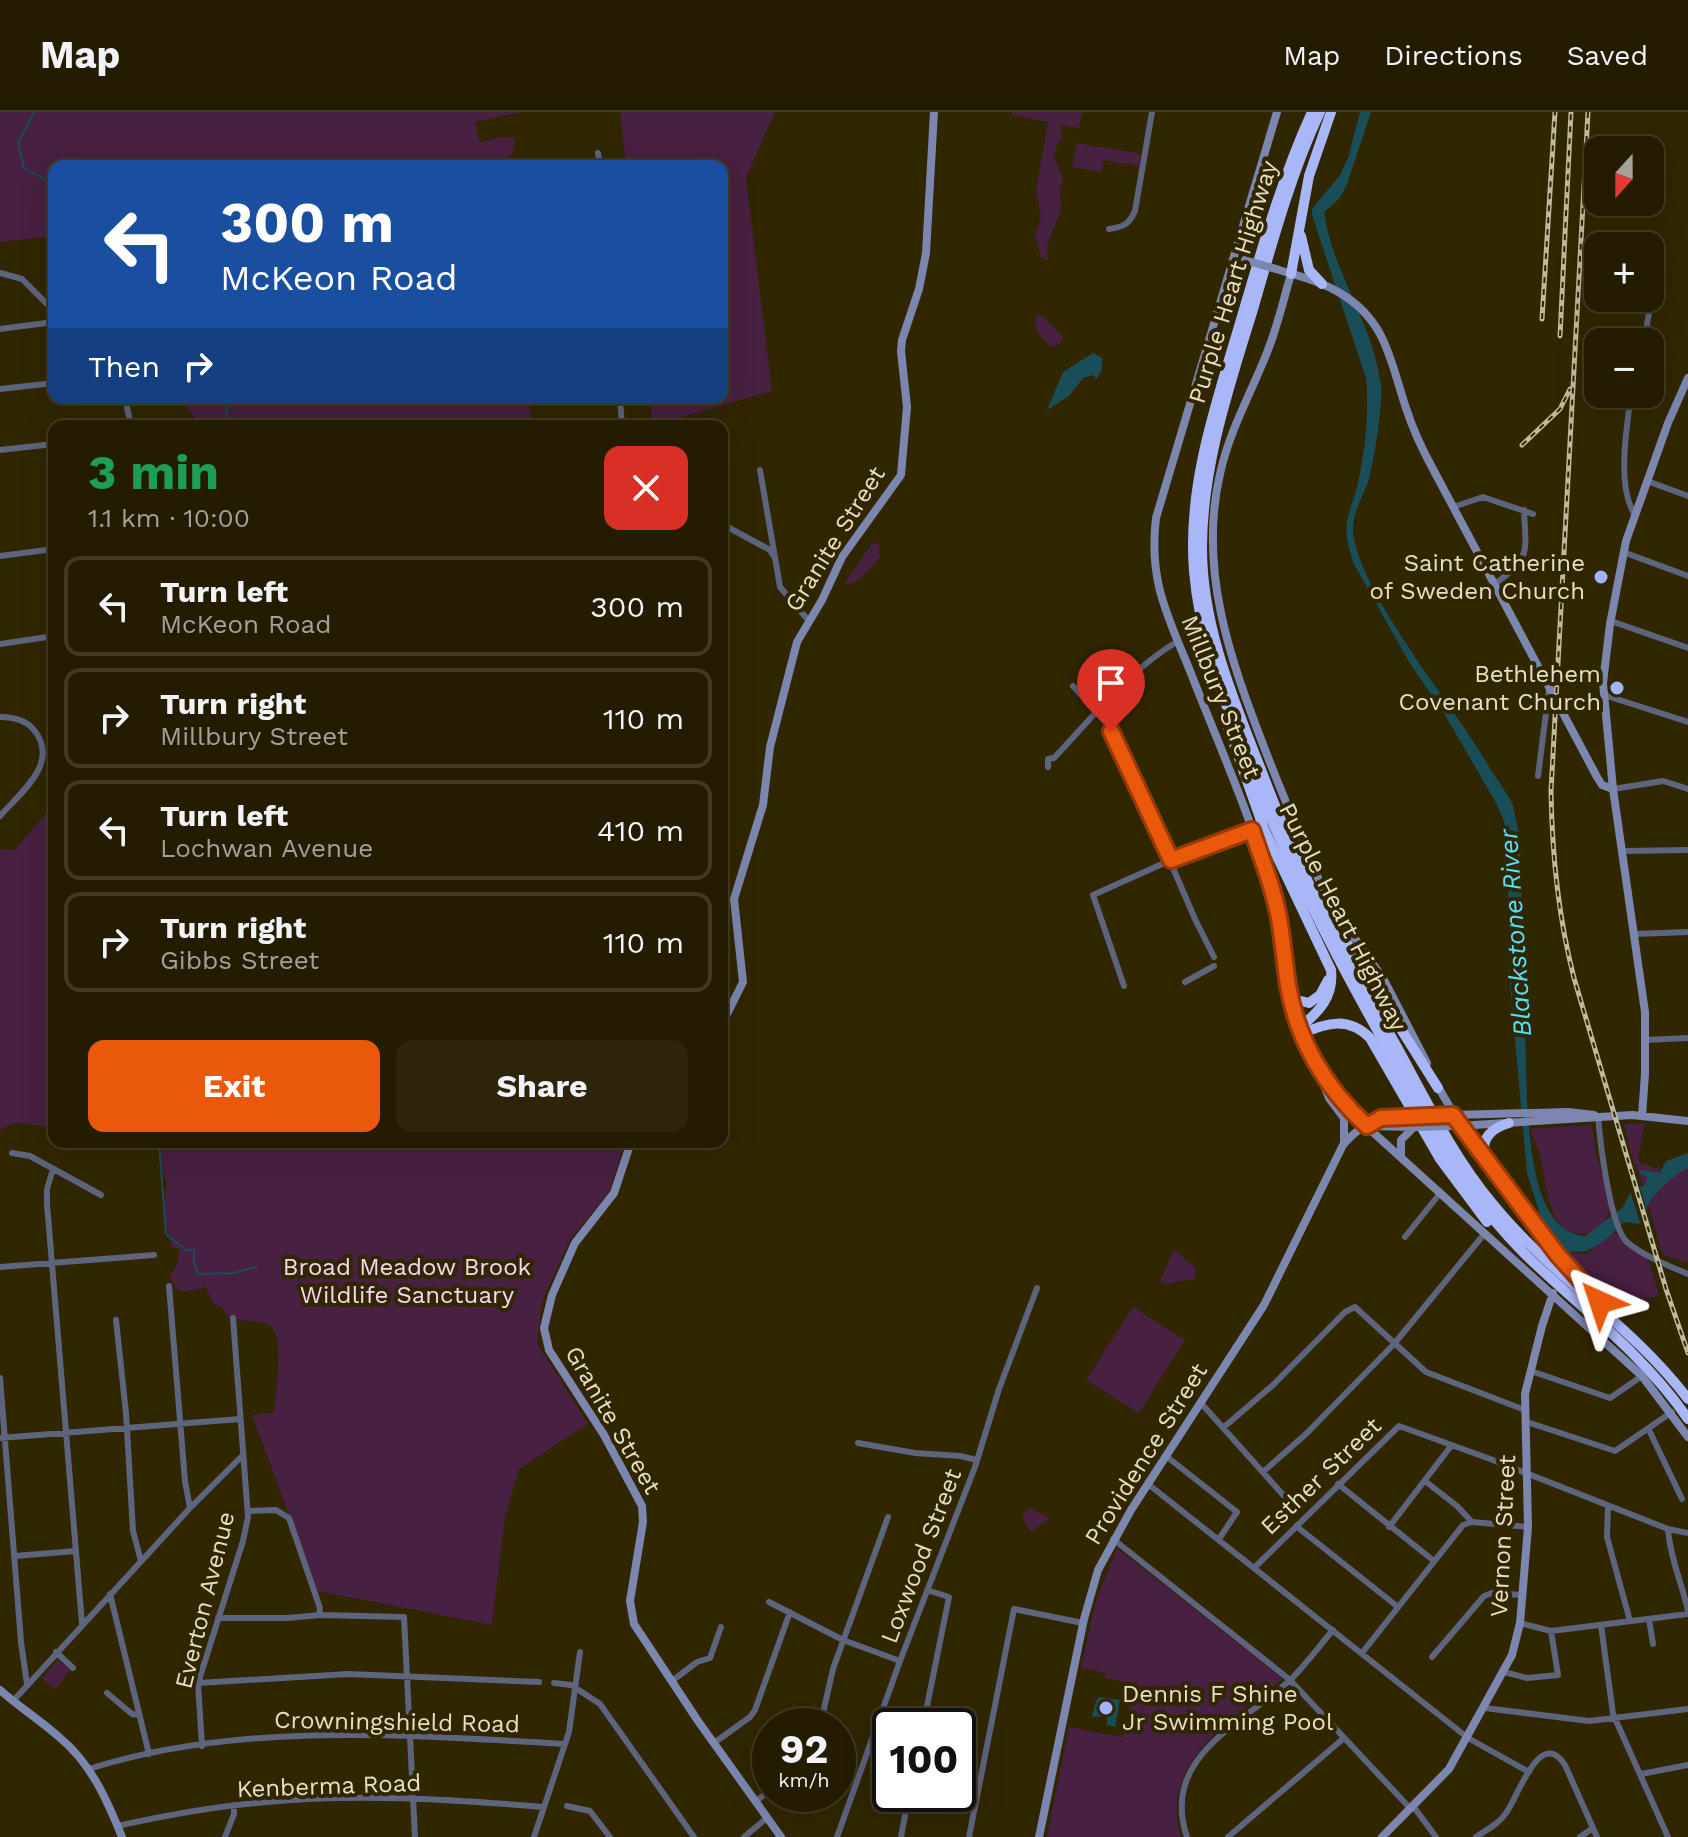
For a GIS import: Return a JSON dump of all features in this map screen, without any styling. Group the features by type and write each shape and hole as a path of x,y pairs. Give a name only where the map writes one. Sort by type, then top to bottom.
{"highway":[{"name":"Purple Heart Highway","path":"1312,112 1288,169 1265,239 1216,401 1200,471 1193,535 1194,570 1199,609 1212,663 1259,792 1292,870 1459,1173 1521,1251 1649,1370 1688,1419"},
{"name":"Purple Heart Highway","path":"1320,112 1279,221 1217,433 1207,483 1202,548 1212,635 1240,717 1304,874 1445,1134 1480,1188 1523,1238 1635,1341 1688,1399"},
{"path":"1291,274 1312,161 1331,112"},
{"path":"1299,229 1309,270 1322,284"},
{"path":"1212,663 1232,740 1257,812 1287,882 1331,970 1332,985 1327,999 1301,1031"},
{"path":"1304,874 1438,1088"},
{"path":"1288,985 1297,1000 1309,1003 1323,991 1331,970"},
{"path":"1301,1031 1331,1023 1349,1024 1365,1033 1375,1044 1430,1143 1470,1202 1511,1246 1565,1292"},
{"path":"1485,1159 1483,1144 1489,1133 1509,1118"},
{"path":"1456,1126 1565,1263 1635,1341"}],"main road":[{"name":"Granite Street","path":"728,1012 743,982 742,954 734,913 736,887 760,816 770,747 793,654 842,557 901,475 907,407 902,340 919,289 926,253 934,112"},
{"name":"Millbury Street","path":"1277,112 1156,518 1154,570 1162,604 1252,830 1276,905 1288,985 1301,1031 1322,1074 1343,1102 1367,1126 1642,1376 1688,1437"},
{"path":"1235,257 1322,284 1350,299 1377,326 1389,352 1412,426 1453,507 1597,777 1602,785 1613,789"},
{"path":"1291,274 1275,334 1224,457 1214,513 1213,568 1217,599 1233,663 1322,887 1390,990 1456,1126"},
{"path":"1642,1116 1645,1012 1613,789 1603,694 1623,552 1688,378"},
{"path":"1322,1074 1329,1098 1345,1121 1343,1145"},
{"path":"1367,1126 1381,1118 1451,1115 1509,1118 1574,1112 1688,1121"},
{"path":"1367,1126 1456,1126 1509,1118"},
{"name":"Providence Street","path":"1039,1837 1083,1623 1098,1570 1113,1539 1264,1305 1343,1145 1367,1126"},
{"path":"1402,1157 1401,1140 1414,1127"},
{"name":"Granite Street","path":"629,1148 614,1193 575,1243 564,1266 546,1315 545,1338 549,1350 587,1407 640,1500 643,1522 631,1609 634,1624 752,1798"},
{"name":"Vernon Street","path":"1382,1837 1449,1769 1512,1655 1520,1623 1528,1527 1525,1394 1553,1293"},
{"path":"0,1690 60,1737 89,1769 122,1837"},
{"name":"Granite Street","path":"762,1812 781,1837"}],"street":[{"path":"1109,229 1130,222 1135,211 1152,112"},
{"path":"598,153 599,160"},
{"path":"0,273 22,279 48,305"},
{"path":"0,329 48,323"},
{"path":"0,389 48,384"},
{"path":"1629,408 1625,445 1626,486 1635,515"},
{"path":"0,450 48,445"},
{"path":"760,470 780,587 808,620"},
{"path":"1647,481 1688,496"},
{"path":"1453,507 1483,497 1533,514"},
{"path":"1495,584 1514,571 1523,560 1526,542 1524,510"},
{"path":"728,527 770,550 774,558"},
{"path":"0,556 48,550"},
{"path":"1623,552 1688,576"},
{"path":"1611,621 1688,648"},
{"path":"0,644 48,637"},
{"path":"1048,767 1048,759 1054,758 1142,667 1178,641"},
{"path":"1538,776 1549,685"},
{"path":"1073,686 1111,731 1122,750 1214,957"},
{"path":"1603,694 1688,722"},
{"path":"0,717 20,720 32,727 41,742 42,756 36,776 0,816"},
{"path":"1613,789 1663,781 1688,789"},
{"path":"1124,986 1092,897 1171,860 1252,830"},
{"path":"1622,851 1688,850"},
{"path":"1635,934 1688,932"},
{"path":"1185,982 1214,966"},
{"path":"1645,1040 1688,1038"},
{"path":"1598,1116 1603,1164 1621,1232 1632,1245 1688,1274"},
{"path":"12,1153 30,1156 101,1195"},
{"path":"53,1169 46,1195 82,1624"},
{"path":"1405,1237 1441,1192"},
{"path":"1264,1471 1307,1433 1394,1344 1485,1233"},
{"path":"0,1267 154,1255"},
{"path":"169,1286 190,1508"},
{"name":"Loxwood Street","path":"837,1837 977,1460 999,1389 1037,1288"},
{"path":"1224,1427 1273,1385 1345,1312 1354,1307 1426,1372 1525,1410"},
{"name":"Everton Avenue","path":"202,1746 198,1683 243,1541 248,1511 233,1318"},
{"path":"116,1320 133,1531 141,1561"},
{"path":"1531,1371 1610,1398 1642,1376"},
{"path":"0,1378 2,1438 27,1684"},
{"path":"1200,1402 1284,1496"},
{"path":"1527,1422 1608,1450 1623,1448 1672,1412"},
{"path":"2,1438 240,1419"},
{"name":"Esther Street","path":"1254,1568 1397,1427 1668,1529 1688,1533"},
{"path":"1649,1430 1682,1499"},
{"path":"858,1443 977,1460"},
{"path":"1389,1527 1451,1446"},
{"path":"13,1701 190,1508 243,1455"},
{"path":"1166,1456 1237,1512 1219,1539"},
{"path":"1425,1481 1472,1522"},
{"path":"1148,1484 1468,1738 1529,1772"},
{"path":"1338,1484 1434,1561"},
{"path":"1608,1506 1607,1537 1630,1621"},
{"path":"248,1511 276,1510 289,1518 320,1608 319,1615"},
{"path":"824,1708 843,1640 888,1517"},
{"path":"1362,1653 1463,1525 1472,1522 1528,1527"},
{"path":"1296,1526 1398,1607"},
{"path":"1520,1623 1551,1631 1688,1613 1670,1553 1668,1529"},
{"path":"1113,1539 1290,1680 1421,1816 1436,1837"},
{"path":"15,1556 75,1551"},
{"path":"927,1590 949,1597 927,1708"},
{"path":"1432,1657 1484,1596 1492,1593 1522,1595"},
{"path":"110,1594 149,1754"},
{"path":"769,1602 843,1640 900,1661"},
{"path":"969,1837 1014,1609 1083,1623"},
{"path":"714,1743 755,1710 790,1612"},
{"path":"218,1618 319,1615 404,1617 415,1837"},
{"path":"1649,1619 1653,1644"},
{"path":"1601,1625 1611,1707 1668,1837"},
{"path":"672,1681 697,1662 710,1658 721,1627"},
{"path":"1187,1837 1182,1797 1193,1765 1215,1740 1290,1680 1333,1630"},
{"path":"1504,1672 1527,1678 1558,1675 1551,1631"},
{"path":"56,1652 73,1668"},
{"path":"534,1837 565,1744 580,1652"},
{"path":"198,1683 311,1675 406,1675 539,1682"},
{"path":"554,1683 571,1685 596,1699 694,1837"},
{"path":"107,1693 132,1714 139,1715"},
{"path":"1485,1708 1573,1721 1616,1719 1688,1709"},
{"name":"Crowningshield Road","path":"89,1769 149,1754 202,1746 310,1736 565,1744"},
{"path":"1228,1837 1344,1738"},
{"path":"1476,1837 1505,1815 1540,1756 1550,1753 1558,1755 1571,1775 1597,1837"},
{"path":"1641,1774 1688,1765"},
{"name":"Kenberma Road","path":"117,1826 234,1805 294,1800 412,1800 543,1807"},
{"path":"225,1837 234,1814 234,1805"},
{"path":"567,1806 590,1811 610,1837"},
{"path":"901,1837 906,1812"},
{"path":"744,1837 767,1818"},
{"path":"1580,1837 1593,1828"}],"green space":[{"path":"0,112 523,112 475,122 479,142 502,137 516,138 513,152 507,160 48,160 48,237 0,242"},
{"path":"620,112 775,112 746,178 772,391 728,404 728,160 625,160"},
{"path":"1012,112 1082,112 1079,128 1060,125 1062,140 1058,142 1054,156 1063,179 1061,211 1047,246 1048,262 1041,257 1035,235 1041,218 1036,189 1048,122 1012,115"},
{"path":"1077,143 1141,154 1139,166 1104,160 1101,172 1072,167"},
{"path":"1037,313 1063,336 1062,341 1053,347 1038,333 1035,323"},
{"path":"184,404 529,404 531,420 197,420"},
{"path":"650,404 727,404 673,420 652,420"},
{"path":"872,543 879,544 880,557 860,579 844,584"},
{"path":"48,811 48,1128 13,1123 0,1130 0,849 15,850"},
{"path":"1645,1123 1638,1159 1640,1163 1662,1170 1688,1159 1688,1263 1663,1255 1632,1159 1624,1124"},
{"path":"1590,1125 1609,1209 1602,1225 1580,1234 1564,1228 1554,1216 1539,1152 1530,1129"},
{"name":"Broad Meadow Brook Wildlife Sanctuary","path":"160,1148 623,1148 609,1192 571,1238 542,1301 537,1343 588,1424 519,1469 505,1517 492,1625 317,1591 252,1415 274,1412 278,1353 275,1332 266,1324 227,1317 225,1310 213,1303 206,1287 185,1292 175,1288 170,1277 177,1264 179,1248 172,1248 163,1209 167,1183 161,1167"},
{"path":"1612,1233 1648,1258 1659,1295 1622,1308 1563,1255 1568,1252 1586,1254"},
{"path":"1174,1249 1196,1268 1195,1279 1165,1284 1160,1281"},
{"path":"1133,1307 1185,1340 1139,1413 1086,1380"},
{"path":"1199,1365 1209,1371 1189,1402 1179,1395"},
{"path":"1030,1508 1050,1518 1031,1532 1022,1516"},
{"path":"1117,1548 1283,1679 1223,1727 1190,1765 1180,1786 1177,1810 1181,1837 1047,1837 1069,1727 1123,1737 1134,1684 1105,1678 1105,1673 1081,1668 1095,1604"},
{"path":"58,1660 70,1670 55,1690 42,1678"}],"water":[{"name":"Blackstone River","path":"1360,112 1371,112 1346,187 1339,199 1324,212 1335,256 1371,343 1381,386 1373,462 1353,528 1356,548 1393,623 1513,805 1520,840 1527,1100 1538,1182 1554,1219 1568,1231 1585,1236 1623,1207 1632,1189 1645,1185 1647,1177 1640,1173 1641,1170 1660,1173 1666,1161 1688,1153 1688,1168 1664,1186 1648,1204 1651,1222 1624,1222 1603,1242 1585,1251 1563,1255 1541,1218 1527,1173 1509,973 1508,858 1504,821 1445,715 1409,662 1354,564 1349,548 1348,517 1357,487 1365,437 1366,378 1312,209 1340,175 1348,158"},
{"path":"1093,353 1102,358 1102,369 1097,379 1093,375 1083,378 1069,396 1047,410 1063,372"},
{"name":"Dennis F Shine Jr Swimming Pool","path":"1099,1697 1120,1700 1115,1727 1107,1725 1107,1716 1092,1717"}],"pier":[{"path":"1639,1185 1651,1225 1642,1228 1629,1188"}],"waterway":[{"path":"34,112 18,143 24,168 48,181"},
{"path":"226,420 227,404"},
{"path":"159,1148 166,1234 186,1250 194,1250 198,1274 233,1273 256,1267"}],"railway":[{"path":"1542,319 1555,112"},
{"path":"1560,336 1571,112"},
{"path":"1588,112 1551,791 1554,862 1574,978 1666,1289 1688,1353"},
{"path":"1522,445 1560,409 1570,389"}],"place":[{"name":"Saint Catherine of Sweden Church","path":"1601,577"},
{"name":"Bethlehem Covenant Church","path":"1617,688"},
{"name":"Dennis F Shine Jr Swimming Pool","path":"1106,1708"}],"route":[{"path":"1111,731 1171,860 1252,830 1276,905 1288,985 1297,1020 1310,1054 1337,1095 1367,1126 1381,1118 1453,1115 1557,1254 1600,1302"}]}
